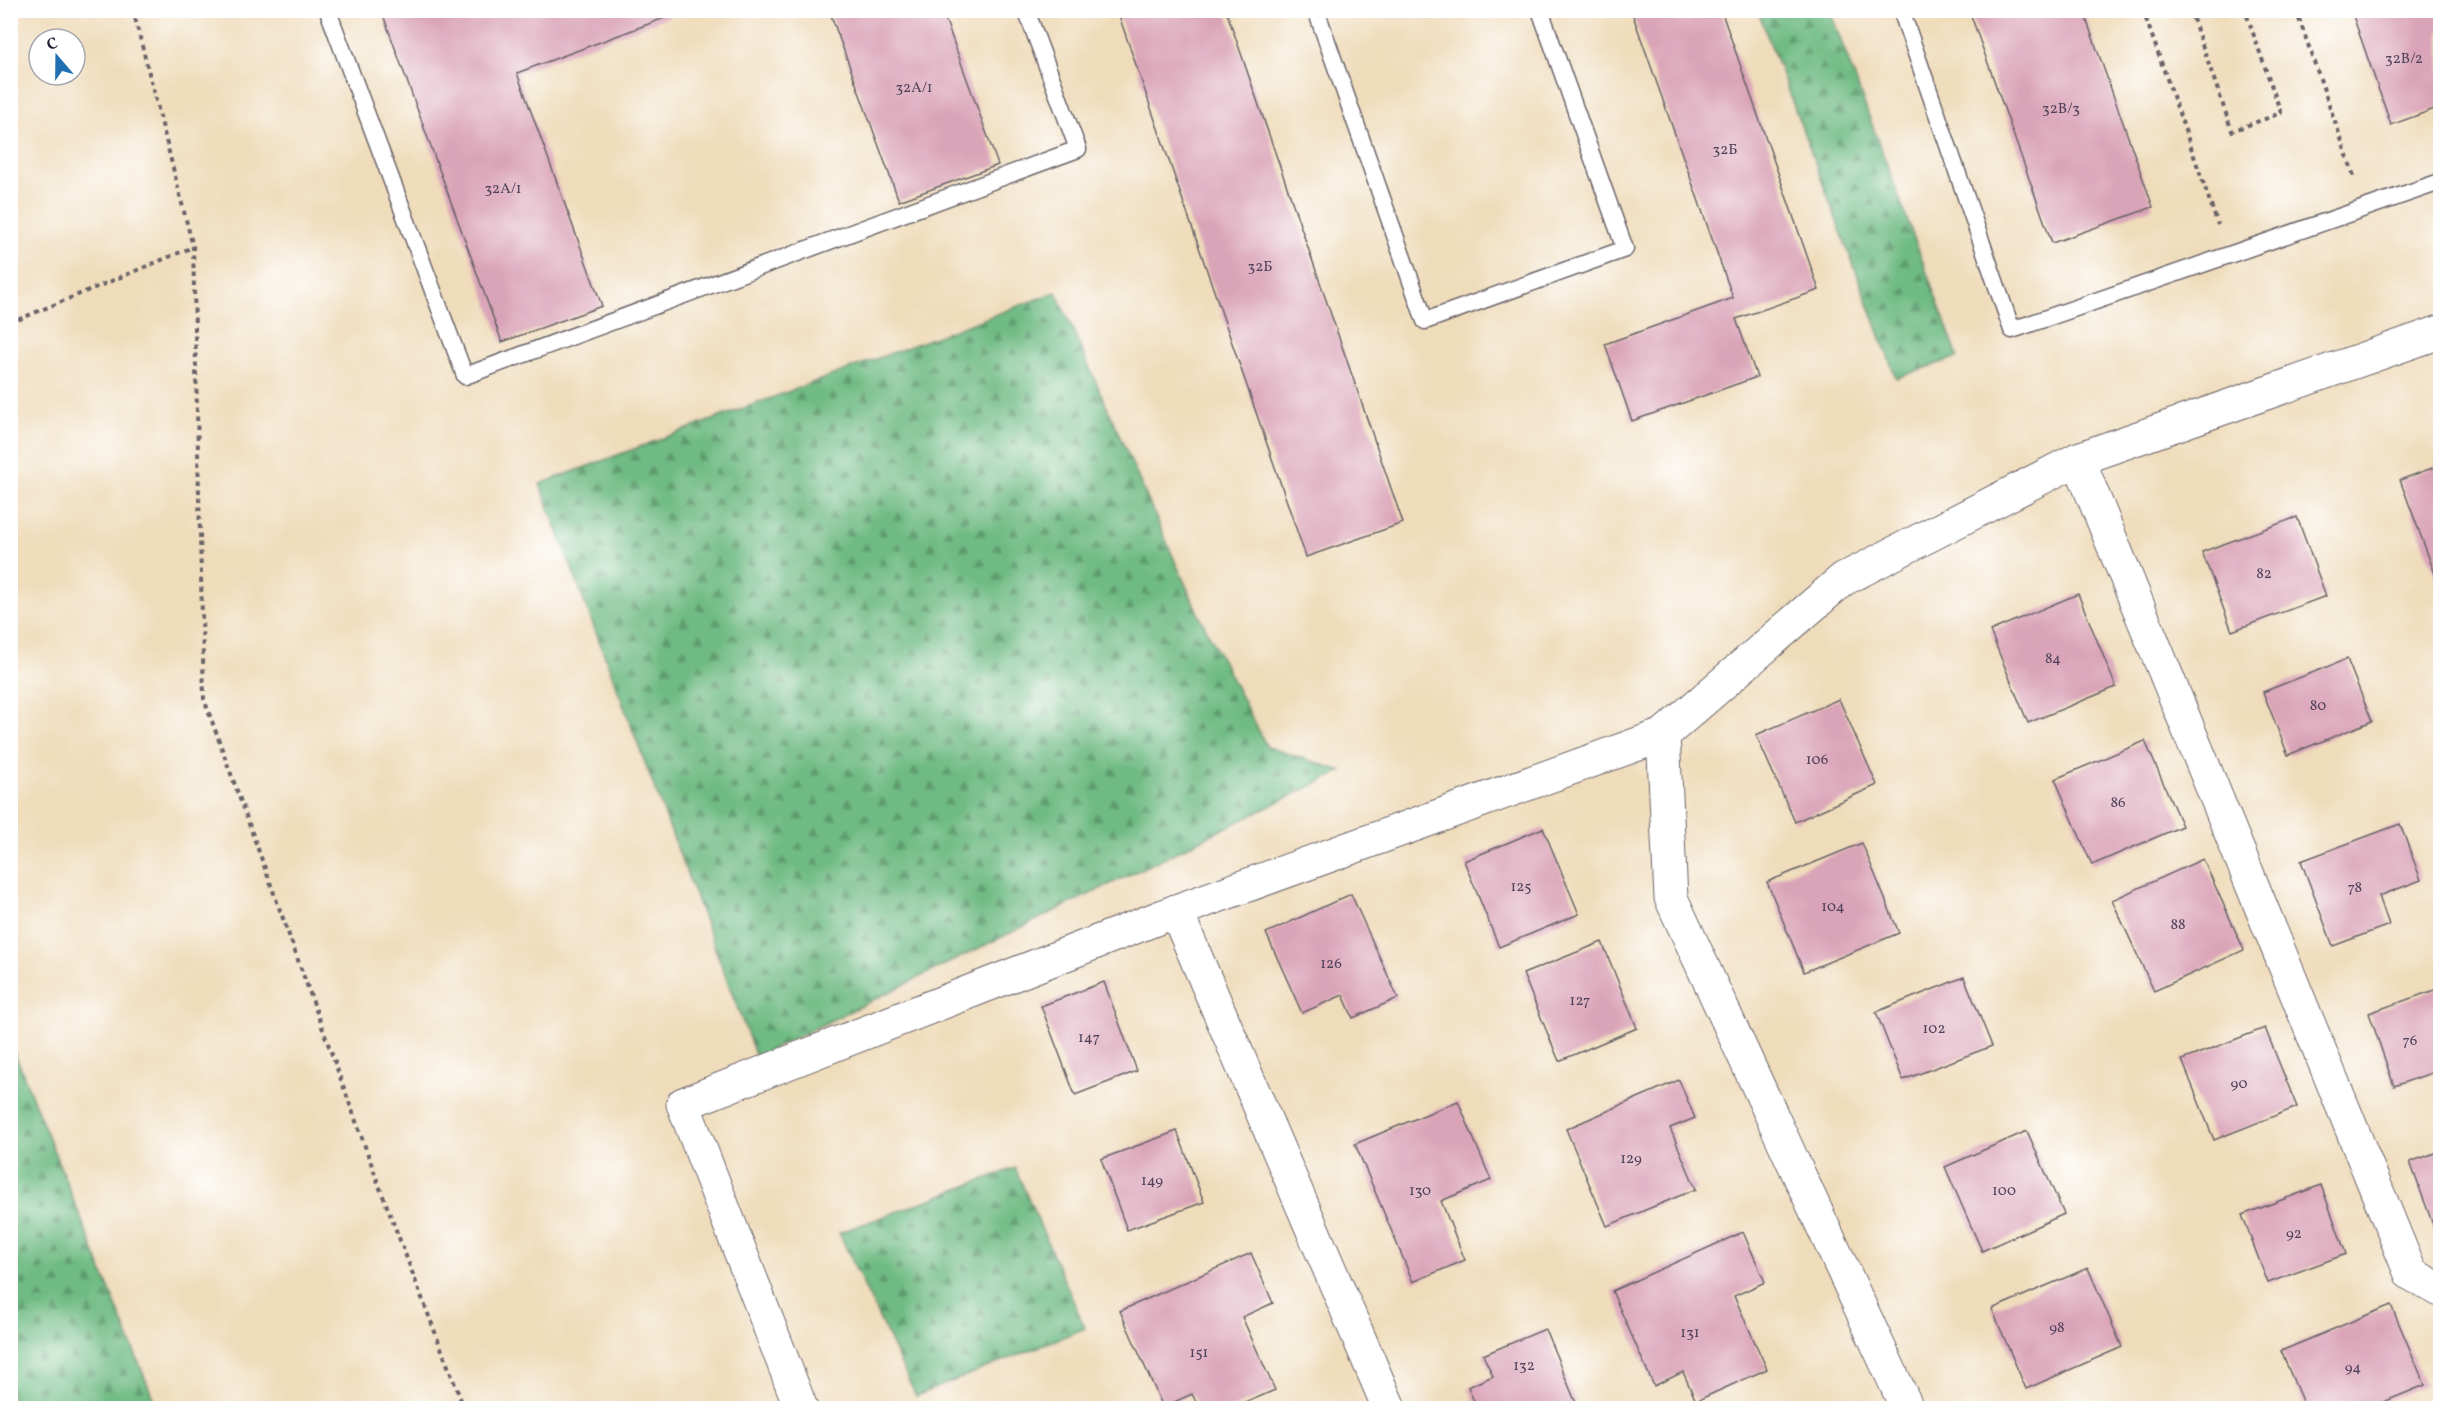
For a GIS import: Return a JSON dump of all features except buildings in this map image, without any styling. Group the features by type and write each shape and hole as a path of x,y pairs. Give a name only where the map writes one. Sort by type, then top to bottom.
{"street":[{"path":"801,1408 683,1104 1176,911 1663,735 1842,580 2078,459 2440,332"},
{"path":"2078,459 2411,1275 2440,1290"},
{"path":"1663,735 1671,898 1907,1408"},
{"path":"1176,911 1389,1408"}],"lane":[{"path":"328,11 465,376 1078,149 1026,10"},
{"path":"1316,10 1425,321 1625,249 1540,10"},
{"path":"1901,10 2012,330 2440,182"}],"path":[{"path":"133,10 193,247 204,699 385,1199 464,1408"},
{"path":"2157,10 2144,13 2229,255"},
{"path":"2190,10 2232,131 2281,113 2245,10"},
{"path":"2296,10 2365,208"},
{"path":"10,323 193,247"}],"green space":[{"path":"1758,11 1830,11 1958,357 1896,378"},
{"path":"1056,292 1198,613 1267,747 1342,771 756,1057 540,484"},
{"path":"11,1044 157,1408 11,1408"},
{"path":"1015,1168 1085,1328 916,1396 839,1233"}]}
